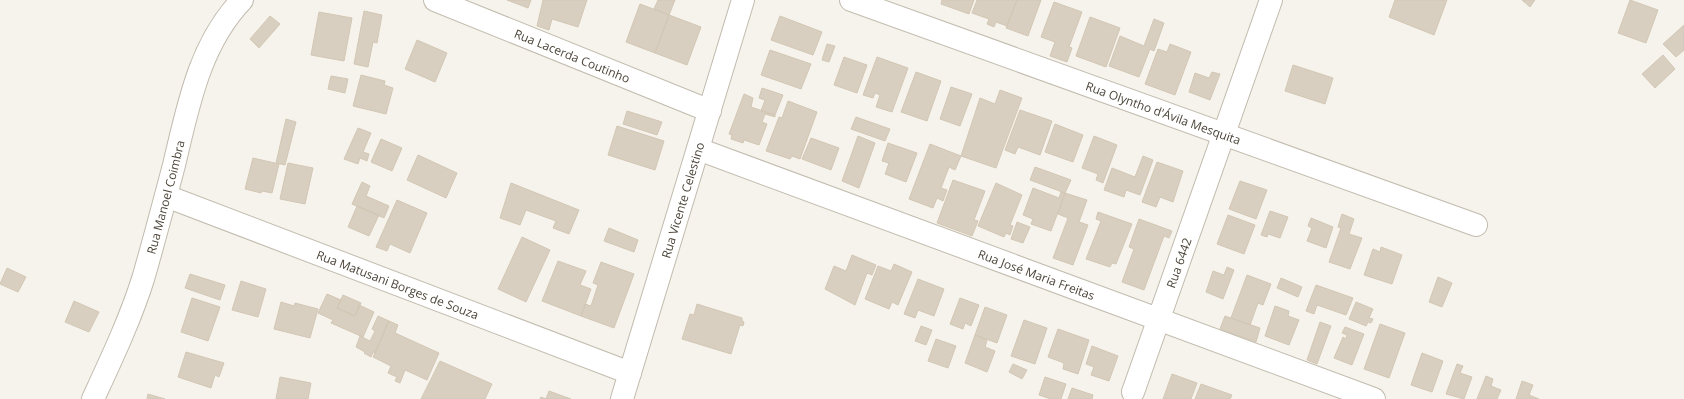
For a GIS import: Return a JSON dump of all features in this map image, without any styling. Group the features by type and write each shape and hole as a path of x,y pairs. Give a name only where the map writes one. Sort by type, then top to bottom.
{"street":[{"name":"Rua Manoel Coimbra","path":"93,399 120,339 142,280 166,196 191,93 204,58 222,25 242,0"},
{"name":"Rua Lacerda Coutinho","path":"435,0 710,111"},
{"name":"Rua Vicente Celestino","path":"622,399 743,0"},
{"name":"Rua Olyntho d'Ávila Mesquita","path":"850,0 1476,225"},
{"name":"Rua 6442","path":"1134,392 1158,319 1270,0"},
{"name":"Rua José Maria Freitas","path":"698,149 1374,399"},
{"name":"Rua Matusani Borges de Souza","path":"166,196 630,373"}],"building":[{"path":"507,0 531,0 528,8"},
{"path":"543,0 587,0 578,27 552,19 549,30 537,26"},
{"path":"658,0 675,0 669,15 654,9"},
{"path":"942,0 974,0 969,14 941,4"},
{"path":"977,0 1017,0 1007,26 996,22 994,27 987,24 989,19 972,13"},
{"path":"1017,0 1041,0 1028,36 1006,28"},
{"path":"1395,0 1447,0 1434,35 1389,17"},
{"path":"1522,0 1535,0 1530,7"},
{"path":"1630,0 1658,10 1646,43 1618,33"},
{"path":"1054,2 1082,12 1069,47 1072,48 1067,62 1050,56 1055,42 1041,37"},
{"path":"640,4 669,15 655,53 626,42"},
{"path":"364,11 382,15 377,43 373,42 368,67 354,64"},
{"path":"319,12 352,18 344,61 311,55"},
{"path":"669,15 701,27 687,65 655,53"},
{"path":"270,16 280,24 259,48 250,39"},
{"path":"780,16 822,32 813,55 771,40"},
{"path":"1090,17 1120,28 1106,67 1076,56"},
{"path":"1154,19 1164,23 1154,51 1150,49 1139,77 1109,66 1120,36 1144,46"},
{"path":"1684,25 1684,50 1676,57 1663,44"},
{"path":"417,40 447,53 435,82 405,69"},
{"path":"827,44 835,46 829,62 822,60"},
{"path":"1170,44 1191,52 1175,95 1145,84 1158,49 1167,52"},
{"path":"770,50 811,64 801,89 761,75"},
{"path":"1663,55 1675,69 1655,88 1642,74"},
{"path":"844,57 867,65 857,93 834,85"},
{"path":"877,57 908,68 892,112 876,107 880,95 875,93 873,98 863,95"},
{"path":"1293,65 1333,78 1325,104 1285,91"},
{"path":"916,72 941,81 927,121 901,112"},
{"path":"1212,72 1220,74 1210,100 1189,92 1195,73 1209,78"},
{"path":"361,75 385,81 384,85 393,88 386,114 353,106"},
{"path":"331,76 348,79 345,93 328,89"},
{"path":"951,87 972,94 960,126 940,119"},
{"path":"762,88 783,95 775,115 761,111 765,100 759,98"},
{"path":"1000,90 1022,98 996,168 961,156 980,98 995,104"},
{"path":"744,94 753,98 751,107 775,115 775,117 765,114 762,122 767,124 759,145 744,140 743,143 731,139 732,135 729,134"},
{"path":"788,101 817,112 800,159 792,156 790,159 766,151 779,117 782,118"},
{"path":"1020,110 1052,121 1040,155 1018,147 1015,154 1005,150"},
{"path":"627,111 662,122 657,135 623,124"},
{"path":"856,117 890,129 885,141 851,129"},
{"path":"286,119 296,122 285,165 276,163"},
{"path":"1055,124 1083,135 1073,162 1045,152"},
{"path":"617,126 664,141 655,170 608,155"},
{"path":"358,128 371,133 363,152 369,154 367,161 360,158 358,164 344,159"},
{"path":"858,136 875,143 859,188 842,181"},
{"path":"1094,136 1117,145 1103,183 1096,180 1098,174 1082,168"},
{"path":"811,138 839,148 831,170 802,159"},
{"path":"381,139 402,148 392,171 371,162"},
{"path":"888,143 917,153 906,182 885,174 889,163 882,161"},
{"path":"930,144 961,156 955,170 949,167 941,188 947,190 943,201 937,198 933,208 909,199"},
{"path":"418,155 457,173 446,198 407,180"},
{"path":"1143,156 1153,160 1140,195 1126,190 1124,197 1104,190 1112,168 1135,177"},
{"path":"253,158 279,164 272,193 262,191 261,193 245,189"},
{"path":"1157,162 1183,171 1173,202 1160,197 1156,207 1142,202"},
{"path":"288,163 313,168 305,204 280,199"},
{"path":"1035,167 1071,180 1065,193 1030,180"},
{"path":"953,180 985,191 974,220 978,221 972,236 937,223"},
{"path":"1240,181 1267,190 1256,219 1229,209"},
{"path":"362,182 370,186 366,196 389,206 384,218 352,204"},
{"path":"511,183 579,210 569,234 553,228 556,221 526,210 520,225 500,218"},
{"path":"996,183 1022,195 1010,225 1013,226 1010,235 1006,233 1004,237 978,226"},
{"path":"1033,188 1059,198 1061,192 1065,193 1051,231 1031,224 1033,219 1023,215"},
{"path":"1065,193 1087,200 1079,222 1088,225 1073,265 1053,258 1068,218 1058,214"},
{"path":"397,200 427,213 410,253 390,244 387,251 376,247"},
{"path":"357,206 379,215 369,236 348,227"},
{"path":"1270,211 1288,217 1280,238 1268,234 1267,237 1261,235"},
{"path":"1098,212 1132,224 1116,264 1112,263 1110,267 1086,259 1101,221 1096,219"},
{"path":"1342,214 1354,219 1349,234 1362,238 1350,269 1329,262 1341,228 1338,227"},
{"path":"1228,215 1255,225 1244,254 1217,244"},
{"path":"1311,218 1333,227 1326,248 1307,241 1312,228 1308,226"},
{"path":"1139,219 1172,231 1169,238 1164,236 1144,290 1122,282 1134,249 1129,247"},
{"path":"1017,222 1030,227 1023,243 1011,239"},
{"path":"609,228 638,240 634,252 604,241"},
{"path":"522,237 550,250 526,302 498,289"},
{"path":"1381,247 1402,255 1392,284 1364,275 1373,249 1380,252"},
{"path":"852,255 876,265 872,275 867,273 855,305 825,289 834,266 846,271"},
{"path":"558,261 586,271 580,285 591,289 581,316 542,301"},
{"path":"601,262 634,274 614,328 581,316 585,304 591,306 598,285 593,283"},
{"path":"894,264 912,272 898,305 892,302 889,309 865,299 878,266 891,271"},
{"path":"1227,267 1234,270 1223,299 1206,292 1213,271 1224,275"},
{"path":"7,268 26,277 18,292 0,284"},
{"path":"190,274 225,285 220,300 185,288"},
{"path":"1247,275 1271,284 1263,305 1258,303 1250,325 1231,318"},
{"path":"1438,277 1452,283 1442,307 1429,302"},
{"path":"1281,278 1302,287 1298,297 1277,288"},
{"path":"918,279 944,289 934,316 918,310 915,318 904,314"},
{"path":"241,281 266,289 258,317 232,310"},
{"path":"1316,285 1353,298 1346,315 1317,305 1314,314 1306,311"},
{"path":"327,294 341,300 337,308 355,316 359,305 374,312 363,337 331,323 333,320 318,313"},
{"path":"343,295 361,303 355,316 337,308"},
{"path":"192,298 220,307 208,341 181,332"},
{"path":"960,298 979,305 971,326 965,323 963,329 950,324"},
{"path":"74,301 99,312 89,332 65,322"},
{"path":"281,302 294,306 295,303 318,309 310,338 274,329"},
{"path":"1356,302 1373,309 1369,318 1373,319 1371,323 1368,322 1366,326 1349,319"},
{"path":"697,304 742,318 742,321 744,322 743,326 740,325 731,354 682,339 690,314 694,315"},
{"path":"1275,306 1289,311 1288,316 1299,320 1289,345 1265,336"},
{"path":"985,307 1007,315 997,343 975,335"},
{"path":"378,316 389,321 375,353 373,352 371,357 356,347 360,336 370,341 375,331 372,329"},
{"path":"1225,316 1260,328 1256,342 1220,329"},
{"path":"1024,320 1047,328 1035,364 1011,356"},
{"path":"389,321 398,325 395,333 439,353 427,380 405,370 400,383 395,381 397,377 388,373 391,366 373,357"},
{"path":"1320,322 1331,326 1317,364 1307,360"},
{"path":"1380,324 1405,333 1389,378 1364,369"},
{"path":"921,326 932,330 926,345 915,341"},
{"path":"1345,327 1364,334 1352,365 1334,358 1343,337 1346,339 1347,335 1342,333"},
{"path":"1058,329 1089,340 1078,374 1063,369 1064,363 1048,357"},
{"path":"975,335 987,340 985,347 995,351 987,372 965,363"},
{"path":"936,339 956,346 948,368 928,361"},
{"path":"1092,346 1118,356 1109,381 1091,375 1094,367 1086,364"},
{"path":"186,352 224,363 219,377 215,375 211,388 178,377"},
{"path":"1422,353 1443,361 1432,392 1411,385"},
{"path":"440,361 492,384 485,399 421,399"},
{"path":"1013,364 1027,370 1022,379 1009,372"},
{"path":"1457,364 1463,366 1460,373 1472,377 1464,399 1446,394"},
{"path":"1172,374 1197,383 1191,399 1163,399"},
{"path":"1486,376 1493,379 1491,386 1501,390 1497,399 1477,399"},
{"path":"280,377 311,383 308,399 276,399"},
{"path":"1045,377 1066,384 1061,399 1051,399 1039,395"},
{"path":"1522,381 1533,385 1529,395 1539,399 1516,399"},
{"path":"1201,384 1232,395 1230,399 1195,399"},
{"path":"1072,388 1093,395 1092,399 1068,399"},
{"path":"549,391 571,399 546,399"},
{"path":"148,394 165,399 147,399"}]}
